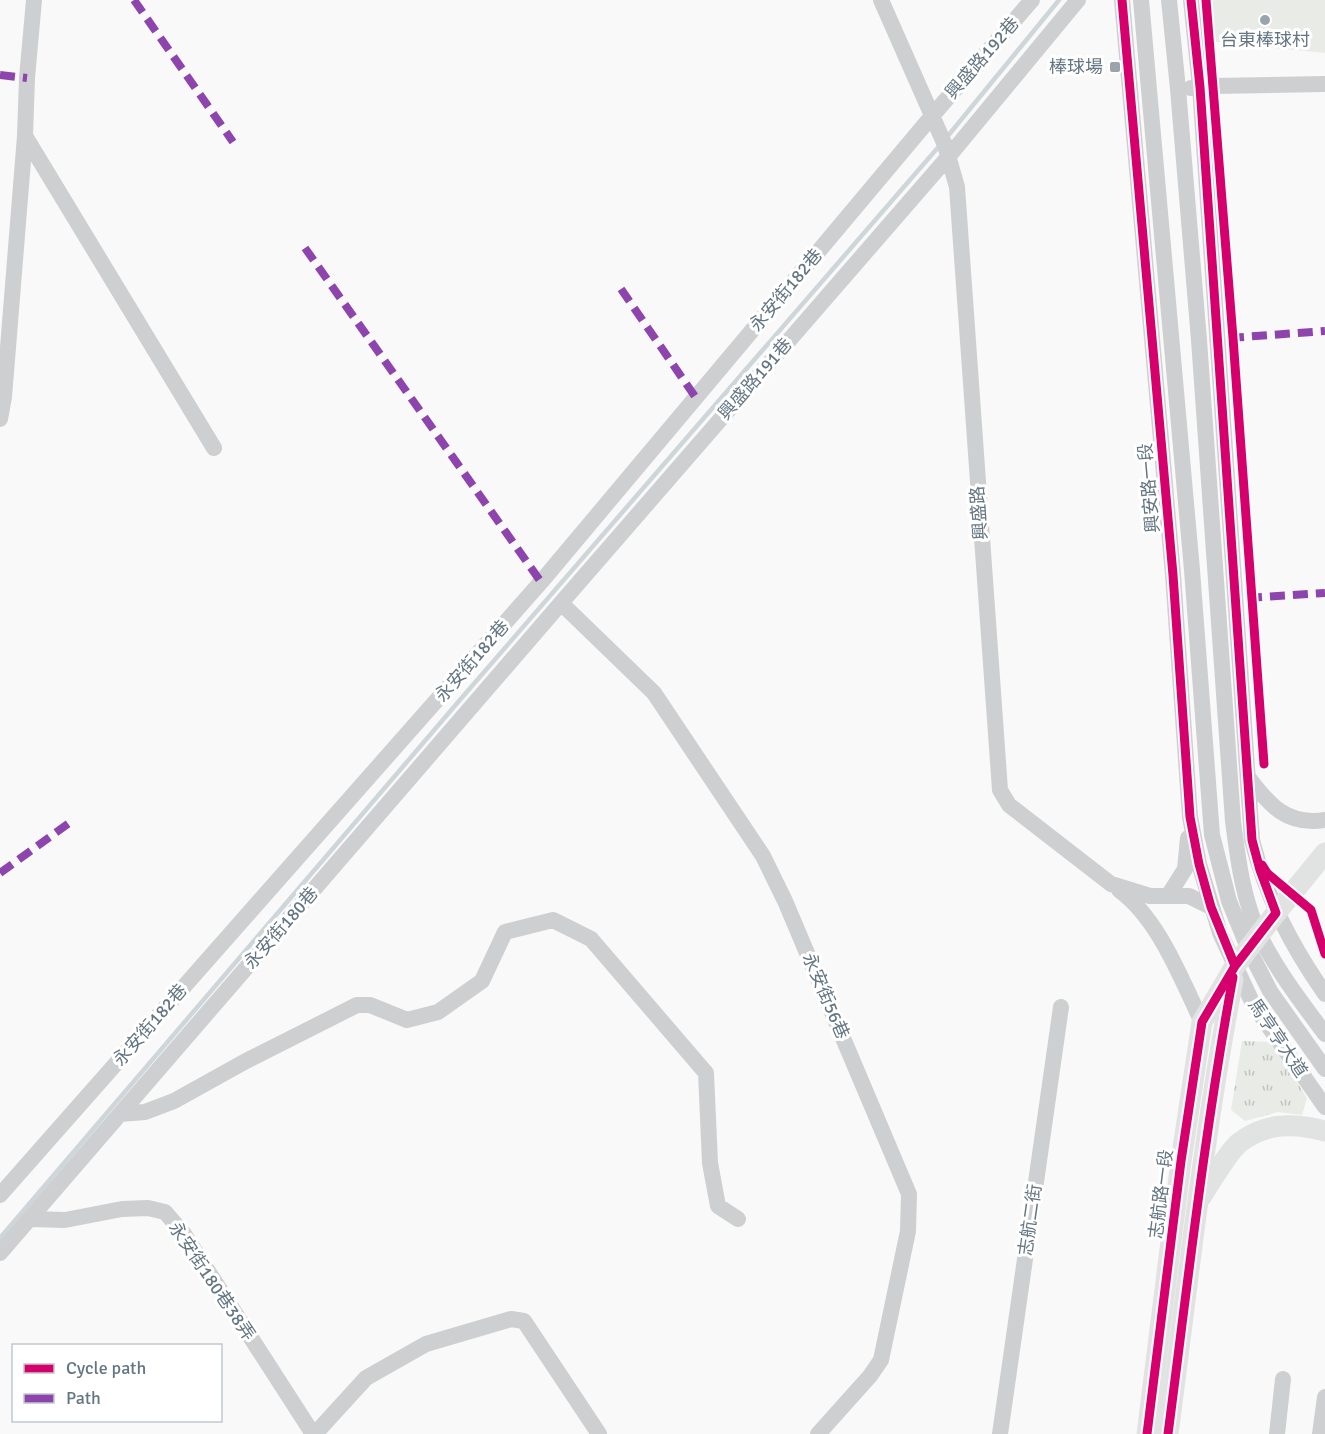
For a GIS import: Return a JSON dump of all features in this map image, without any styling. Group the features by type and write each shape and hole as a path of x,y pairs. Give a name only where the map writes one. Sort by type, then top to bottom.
{"main road":[{"name":"志航路一段","path":"1147,1434 1181,1161 1202,1022 1235,966 1325,854"},
{"name":"志航路一段","path":"1168,1434 1198,1200 1235,966"},
{"path":"1198,1200 1238,1143 1261,1129 1286,1125 1325,1131"}],"street":[{"path":"0,419 4,397 34,0"},
{"name":"興盛路","path":"881,0 947,150 957,187 1000,789 1009,805 1111,885 1150,896 1189,896 1210,907"},
{"name":"興盛路192巷","path":"934,121 1032,0"},
{"name":"興盛路191巷","path":"561,603 947,150 1078,0"},
{"name":"興安路一段","path":"1122,0 1175,603 1190,817 1198,864 1210,907 1235,966"},
{"name":"興安路一段","path":"1142,0 1212,835 1229,901 1254,943"},
{"path":"1169,0 1199,340 1233,821 1239,862 1254,943 1276,965 1325,1034"},
{"path":"1191,0 1200,87 1252,840 1276,913 1300,958 1325,994"},
{"path":"1178,89 1325,84"},
{"name":"永安街182巷","path":"0,1195 541,582 934,121"},
{"path":"25,136 214,448"},
{"path":"1199,340 1217,339"},
{"path":"1153,344 1171,343"},
{"path":"1216,600 1235,598"},
{"path":"1175,603 1194,602"},
{"name":"永安街180巷","path":"0,1254 561,603"},
{"name":"永安街56巷","path":"561,603 654,693 763,856 785,901 909,1194 908,1231 880,1360 863,1384 819,1434"},
{"path":"1229,759 1264,798 1282,814 1298,821 1325,820"},
{"path":"1168,896 1185,869 1190,817"},
{"path":"1111,885 1131,898 1160,938 1202,1022"},
{"path":"120,1114 145,1112 174,1101 265,1051 357,1005 370,1005 407,1020 438,1012 482,981 505,932 553,920 591,939 706,1073 710,1162 718,1206 738,1219"},
{"name":"馬亨亨大道","path":"1254,943 1270,991 1325,1069"},
{"name":"馬亨亨大道","path":"1235,966 1253,1004 1325,1107"},
{"name":"志航二街","path":"1000,1434 1061,1007"},
{"name":"永安街180巷38弄","path":"30,1219 65,1220 122,1209 148,1208 165,1212 184,1234 314,1434 366,1378 426,1344 511,1319 525,1321 599,1434"},
{"path":"1276,1434 1283,1379"},
{"path":"1320,1434 1325,1397"}],"green space":[{"name":"台東棒球村","path":"1205,0 1325,0 1325,53 1207,41"},
{"path":"1242,1041 1272,1042 1307,1098 1302,1115 1278,1112 1245,1121 1231,1110"}],"waterway":[{"path":"947,137 1059,0"},
{"path":"0,1238 459,701 941,144"}],"marked path":[{"path":"134,0 233,142"},
{"path":"0,75 27,78"},
{"path":"305,248 541,582"},
{"path":"621,289 696,398"},
{"path":"1229,338 1325,331"},
{"path":"1247,598 1325,593"},
{"path":"0,873 72,821"}],"cycle path":[{"path":"1122,0 1173,575 1190,817 1199,864 1211,907 1235,966"},
{"path":"1147,1434 1181,1161 1202,1022 1235,966 1276,913 1252,840 1200,87 1191,0"},
{"path":"1206,0 1264,764"},
{"path":"1262,865 1267,873 1311,910 1325,954"},
{"path":"1168,1434 1205,1148 1233,977"}],"place":[{"name":"台東棒球村","path":"1265,20"},
{"name":"棒球場","path":"1115,67"}]}
